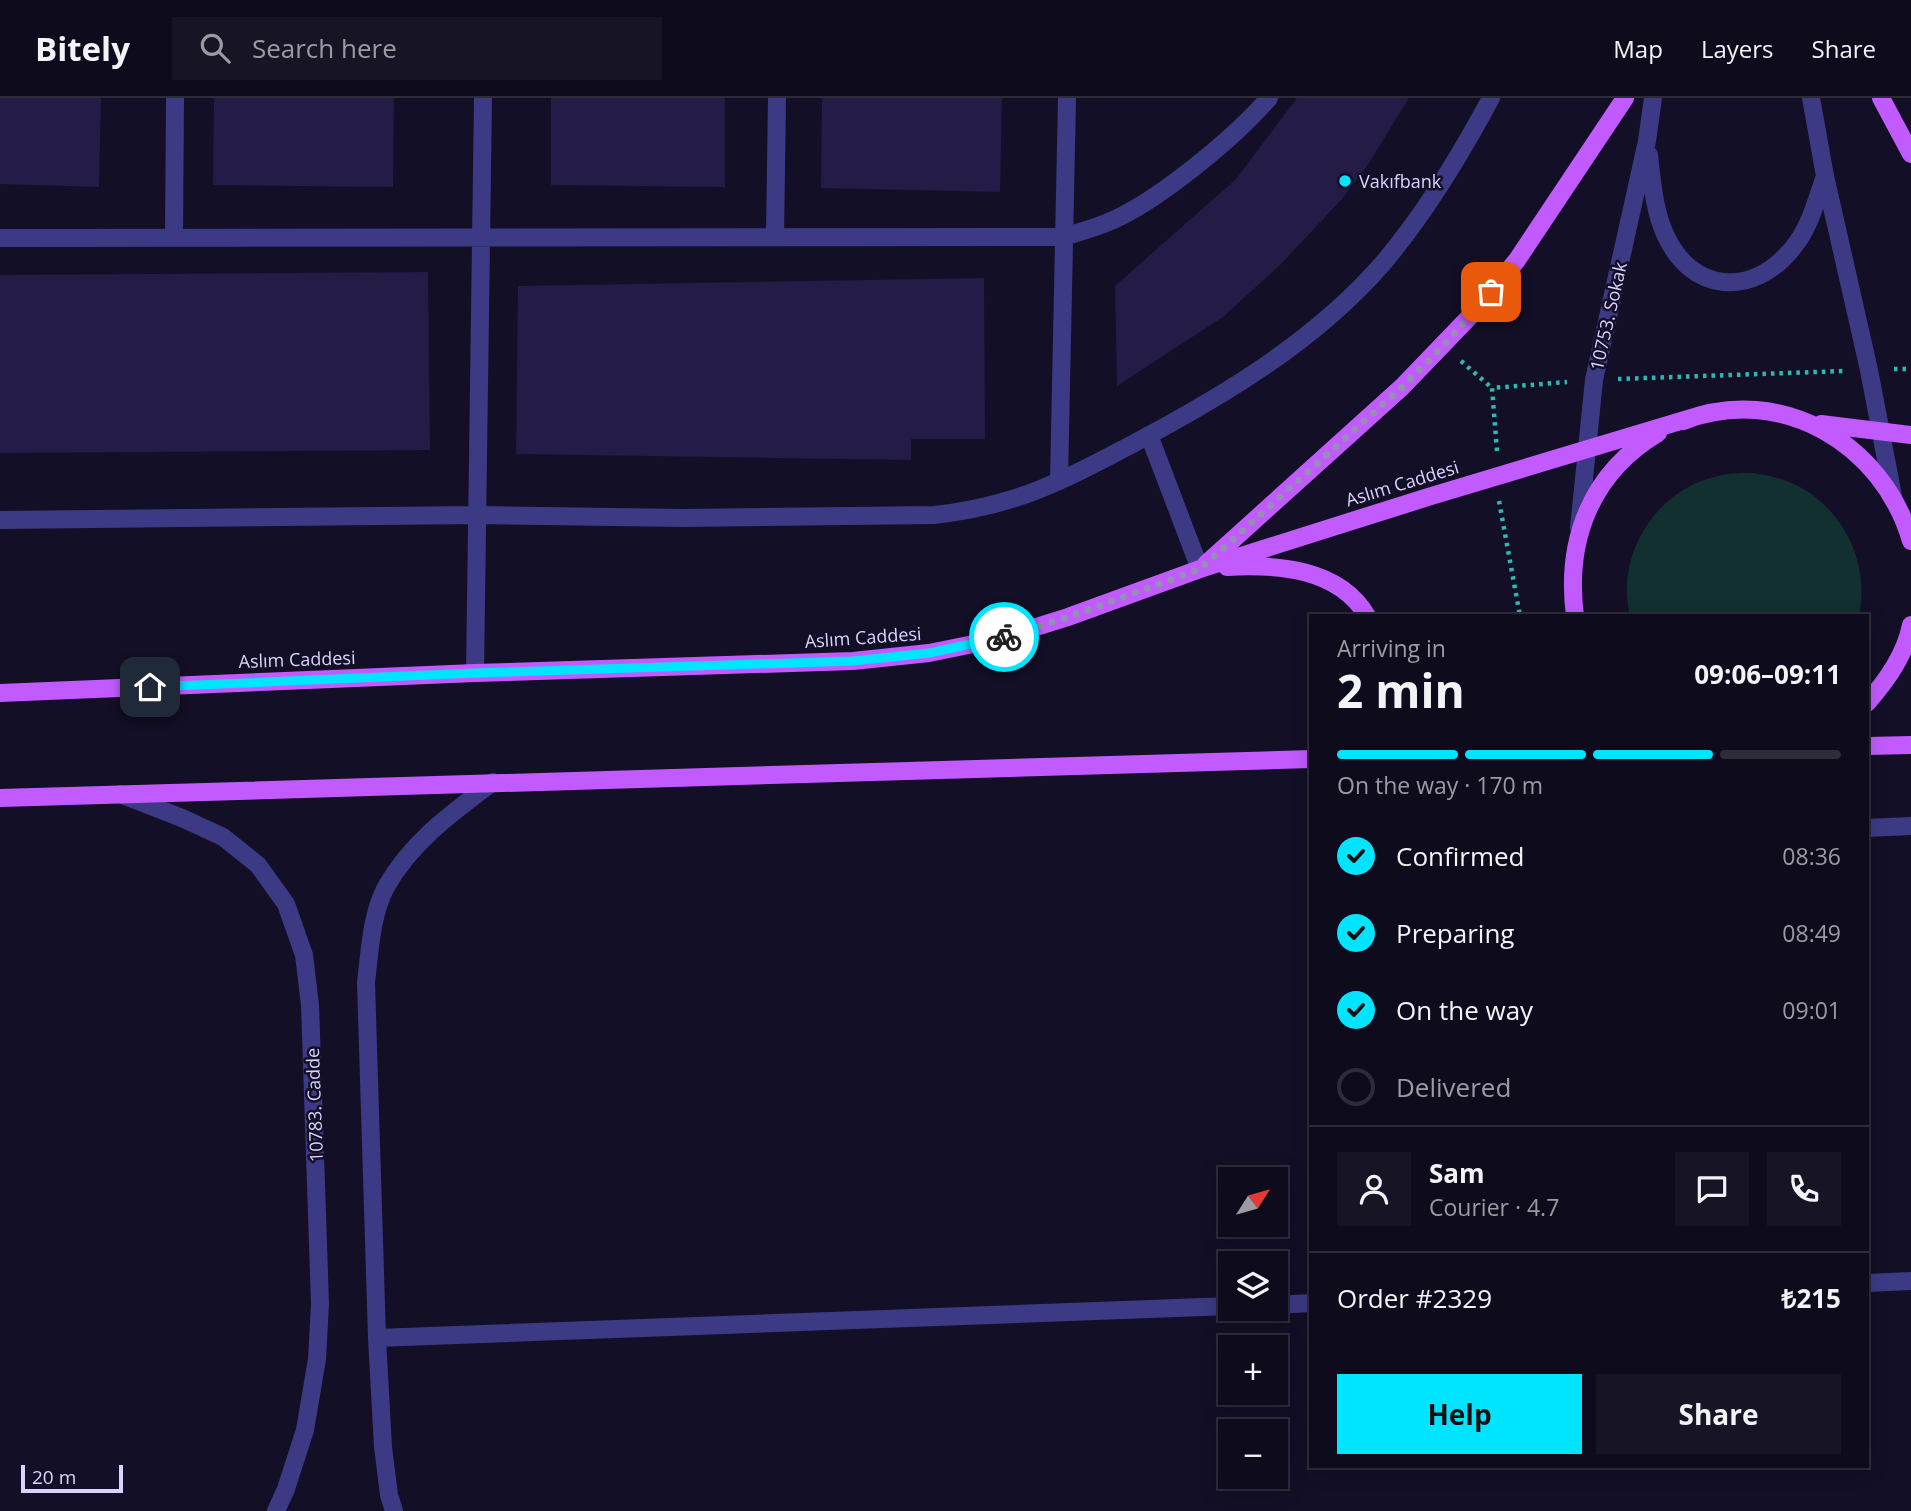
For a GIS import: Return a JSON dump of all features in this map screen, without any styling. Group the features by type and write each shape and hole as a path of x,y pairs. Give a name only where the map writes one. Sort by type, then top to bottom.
{"main road":[{"path":"1200,569 1402,387 1478,308 1525,249 1625,98"},
{"path":"1881,98 1911,154"},
{"path":"1576,614 1572,593 1573,565 1578,536 1588,509 1602,484 1620,462 1642,442 1667,428 1694,417 1722,411 1751,410 1780,414 1807,422 1911,435"},
{"name":"Aslım Caddesi","path":"5,691 853,661 929,653 1021,632 1200,569 1586,448 1694,417"},
{"path":"1807,422 1833,435 1857,452 1877,473 1893,496 1911,541"},
{"path":"1200,569 1262,565 1306,571 1342,588 1366,614"},
{"path":"1869,701 1885,683 1899,659 1911,625"},
{"path":"1869,746 1911,745"},
{"path":"1275,759 1309,747"},
{"path":"0,798 1309,759"}],"street":[{"path":"174,237 175,98"},
{"path":"475,673 482,98"},
{"path":"775,237 777,98"},
{"path":"1059,481 1067,98"},
{"path":"0,238 1064,237 1108,223 1154,196 1208,155 1269,98"},
{"path":"0,520 478,515 683,518 934,515 974,510 1015,499 1059,481 1211,401 1298,341 1343,303 1383,262 1453,167 1491,98"},
{"name":"10753. Sokak","path":"1578,536 1594,380 1647,141 1653,98"},
{"path":"1811,98 1893,496"},
{"path":"1647,141 1653,192 1665,234 1683,263 1710,282 1741,282 1771,270 1793,249 1810,221 1825,176"},
{"path":"1149,435 1200,569"},
{"path":"394,1511 389,1495 383,1447 377,1338 366,982 372,931 385,889 408,854 441,821 493,782"},
{"name":"10783. Cadde","path":"117,793 223,836 258,865 286,904 304,955 310,1005 320,1304 318,1345 305,1430 276,1511"},
{"path":"1869,828 1911,826"},
{"path":"1869,1283 1911,1281"},
{"path":"1288,1304 1309,1303"},
{"path":"377,1338 1218,1306"}],"green space":[{"path":"1738,473 1767,475 1789,482 1824,504 1837,519 1856,555 1862,596 1859,614 1630,614 1627,594 1629,571 1634,550 1644,530 1674,496 1714,477"}],"building":[{"path":"0,98 101,98 99,187 0,184"},
{"path":"214,98 394,98 393,187 213,185"},
{"path":"551,98 725,98 725,187 551,185"},
{"path":"822,98 1002,98 1000,192 821,188"},
{"path":"1297,98 1409,98 1369,163 1342,199 1280,265 1223,317 1117,386 1115,286 1236,179"},
{"path":"428,272 430,450 0,453 0,275"},
{"path":"984,278 985,439 911,439 911,460 516,454 518,286"}],"way so far":[{"path":"1004,637 1200,569 1402,387 1491,292"}],"place":[{"name":"Vakıfbank","path":"1345,181"}],"route":[{"path":"150,687 853,661 929,653 1004,637"}]}
